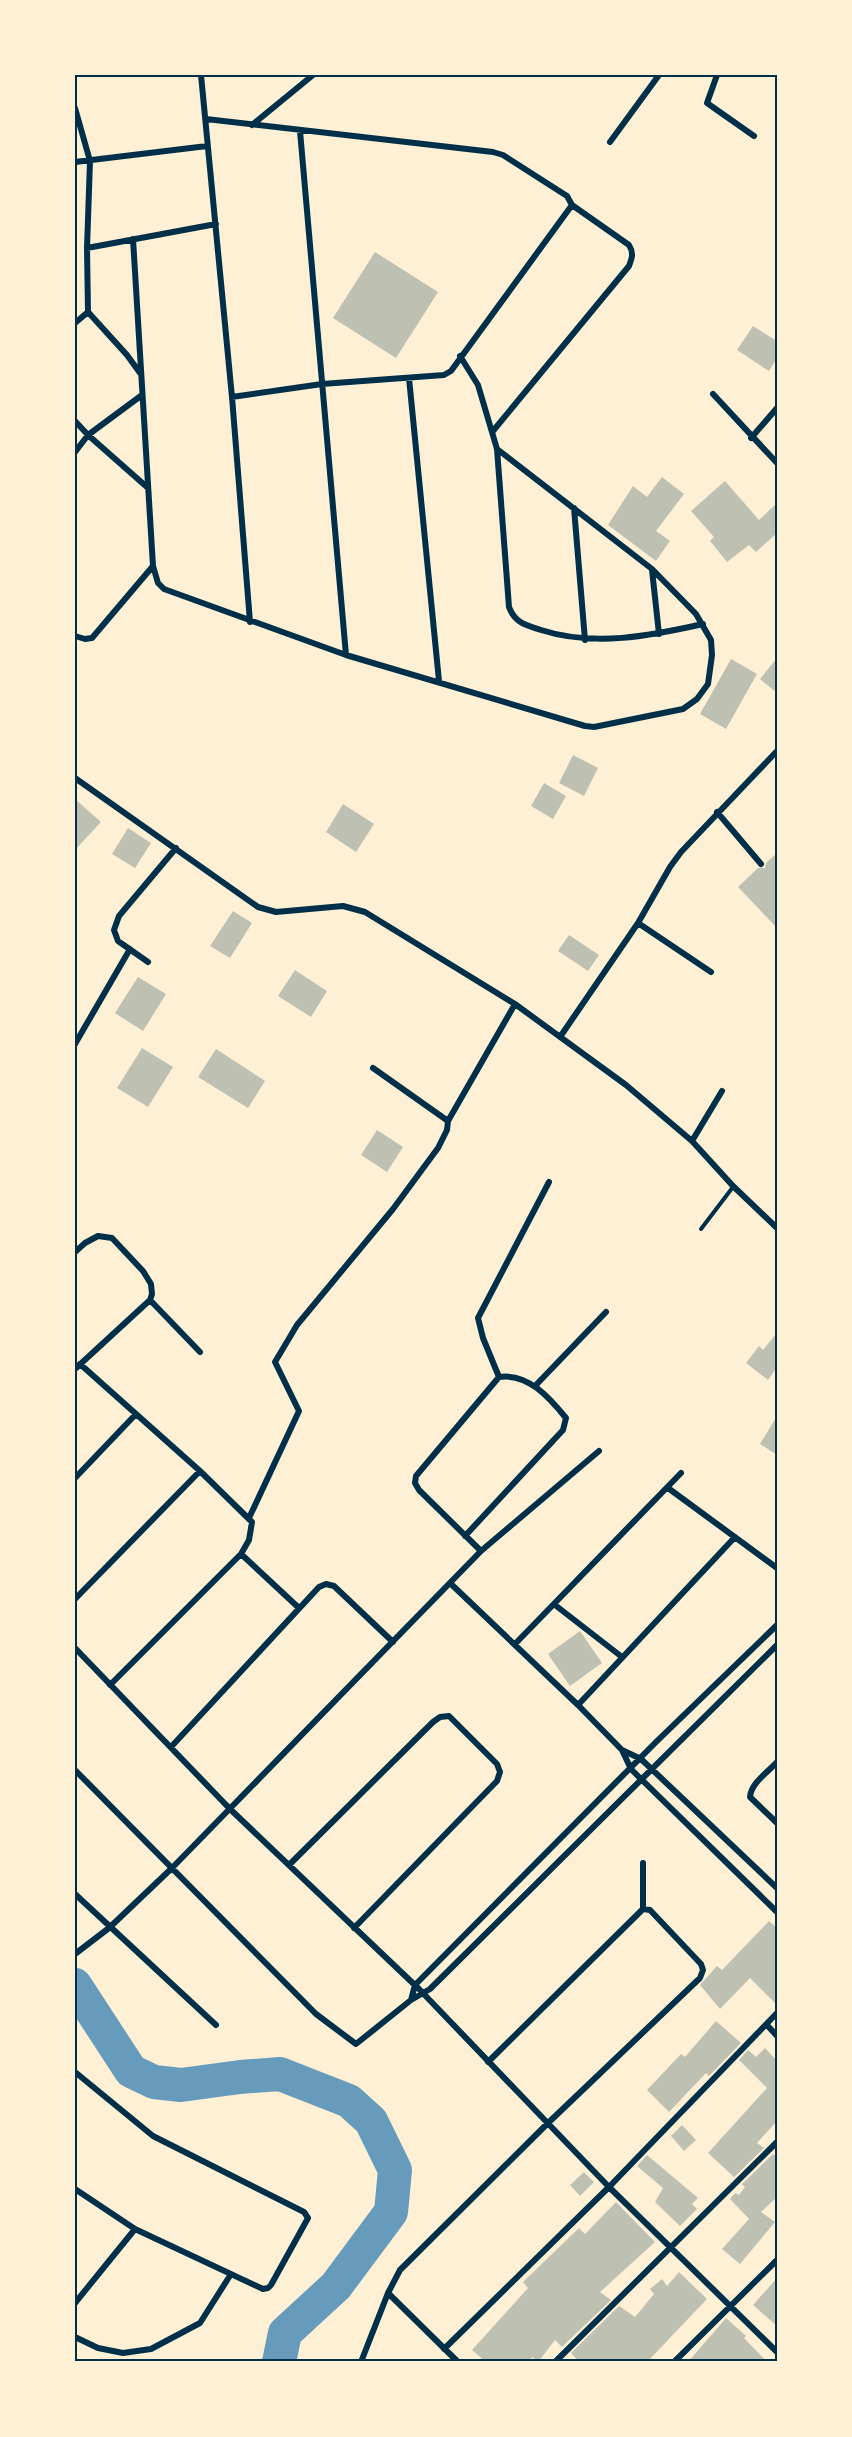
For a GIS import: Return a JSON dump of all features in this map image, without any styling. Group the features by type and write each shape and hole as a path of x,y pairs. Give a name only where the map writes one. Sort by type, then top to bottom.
{"street":[{"path":"201,75 232,398 250,622"},
{"path":"252,125 313,75"},
{"path":"610,142 659,75"},
{"path":"717,75 706,99 707,103 754,136"},
{"path":"75,108 90,161 87,248 88,312 128,355 141,376"},
{"path":"206,119 493,152 503,155 567,196 572,205 629,245 632,251 629,266 493,431"},
{"path":"300,131 346,655"},
{"path":"75,162 207,146"},
{"path":"232,398 322,384 444,375 451,370 572,205"},
{"path":"87,248 216,224"},
{"path":"133,239 153,566 158,583 164,589 346,655 585,726 594,727 683,709 697,699 708,684 712,655 711,640 696,614 652,569 497,448"},
{"path":"75,323 88,312"},
{"path":"460,356 478,385 497,448 509,607 513,618 521,624 555,635 585,640 659,634 703,624"},
{"path":"409,378 439,681"},
{"path":"713,394 751,438 777,463"},
{"path":"75,452 88,435 142,395"},
{"path":"751,438 777,408"},
{"path":"75,421 148,488"},
{"path":"574,508 585,640"},
{"path":"75,636 85,639 92,638 153,566"},
{"path":"652,569 659,634"},
{"path":"560,1037 638,923 670,867 717,812 777,751"},
{"path":"75,778 258,907 276,912 343,906 365,912 515,1004 626,1085 692,1141 733,1186 777,1228"},
{"path":"717,812 761,864"},
{"path":"148,962 117,941 114,930 119,916 176,848"},
{"path":"638,923 711,972"},
{"path":"75,1044 130,950"},
{"path":"249,1518 299,1411 275,1362 297,1325 361,1248 431,1157 443,1138 448,1121 515,1004"},
{"path":"373,1068 448,1121"},
{"path":"692,1141 722,1091"},
{"path":"500,1377 483,1338 478,1318 549,1182"},
{"path":"75,1252 98,1236 112,1239 143,1271 151,1284 152,1294 150,1300 78,1366 200,1471 252,1522 249,1540 241,1554 110,1684"},
{"path":"150,1300 200,1352"},
{"path":"534,1386 606,1312"},
{"path":"465,1536 563,1430 566,1418 534,1386 512,1376 500,1377 416,1476 415,1483 419,1490 465,1536 481,1551"},
{"path":"75,1478 136,1414"},
{"path":"75,1954 110,1928 172,1868 481,1551 599,1452"},
{"path":"75,1599 200,1471"},
{"path":"515,1644 681,1473"},
{"path":"668,1488 777,1568"},
{"path":"578,1705 735,1537"},
{"path":"241,1554 299,1608"},
{"path":"171,1747 319,1587 326,1584 334,1586 393,1642"},
{"path":"450,1584 515,1644 622,1750 652,1769 777,1888"},
{"path":"555,1605 622,1657"},
{"path":"75,1770 316,2014 356,2044 411,2000 631,1769 777,1624"},
{"path":"411,2000 652,1769 777,1645"},
{"path":"75,1648 230,1809 420,1989 547,2124 669,2248 731,2305 777,2352"},
{"path":"289,1865 440,1717 449,1716 497,1764 500,1772 496,1781 354,1928"},
{"path":"622,1750 631,1769 777,1912"},
{"path":"777,1762 750,1791 750,1797 777,1823"},
{"path":"488,2062 643,1909 643,1863"},
{"path":"75,1894 216,2025"},
{"path":"361,2362 400,2270 547,2124 700,1978 703,1970 700,1964 650,1911 643,1909"},
{"path":"444,2349 609,2187 777,2013"},
{"path":"766,2025 777,2036"},
{"path":"75,2072 153,2136 307,2214 308,2218 268,2288 263,2289 135,2229 75,2189"},
{"path":"555,2362 777,2142"},
{"path":"75,2303 135,2229"},
{"path":"674,2362 777,2260"},
{"path":"75,2337 98,2348 123,2353 150,2349 200,2323 231,2274"},
{"path":"388,2294 458,2362"}],"lane":[{"path":"701,1229 733,1186"}],"building":[{"path":"375,252 438,292 396,358 333,318"},
{"path":"753,326 777,341 777,358 769,371 737,350"},
{"path":"662,477 684,494 656,531 670,541 656,561 608,525 633,486 647,497"},
{"path":"725,481 759,520 777,503 777,533 756,552 749,545 727,562 710,541 714,537 691,511"},
{"path":"777,658 777,693 760,679"},
{"path":"731,659 757,674 726,729 700,714"},
{"path":"573,755 598,768 584,796 559,783"},
{"path":"544,783 566,796 553,819 531,806"},
{"path":"75,799 101,822 75,850"},
{"path":"343,804 374,824 356,852 326,832"},
{"path":"128,828 151,843 135,868 112,854"},
{"path":"777,853 777,928 738,887 758,868 765,868 766,863"},
{"path":"233,911 252,923 230,958 210,946"},
{"path":"569,935 599,955 588,971 558,951"},
{"path":"295,970 327,991 311,1017 278,996"},
{"path":"138,977 166,994 143,1031 115,1013"},
{"path":"142,1048 173,1067 148,1107 117,1088"},
{"path":"216,1049 265,1081 248,1108 198,1077"},
{"path":"377,1130 403,1147 387,1172 361,1155"},
{"path":"777,1333 777,1367 768,1380 746,1363 759,1346 763,1350"},
{"path":"777,1416 777,1455 760,1444"},
{"path":"580,1631 602,1663 570,1686 548,1654"},
{"path":"769,1921 777,1928 777,2005 750,1978 720,2009 700,1985 717,1966 722,1970"},
{"path":"716,2021 741,2043 709,2076 706,2073 669,2112 647,2090 681,2054 685,2057"},
{"path":"765,2048 777,2061 777,2121 757,2143 764,2148 734,2177 708,2153 767,2088 739,2060 748,2050 756,2057"},
{"path":"682,2125 696,2140 684,2151 671,2136"},
{"path":"773,2154 777,2157 777,2197 761,2212 775,2222 740,2264 722,2249 749,2219 730,2199 735,2193 739,2195 745,2187 742,2184"},
{"path":"647,2155 698,2198 692,2204 697,2209 680,2226 655,2202 663,2188 637,2166"},
{"path":"584,2172 594,2182 580,2196 570,2185"},
{"path":"616,2202 655,2242 600,2292 611,2300 562,2347 555,2340 538,2362 533,2357 527,2362 486,2362 472,2350 528,2288 523,2282 579,2228 585,2234"},
{"path":"679,2272 707,2299 647,2362 579,2362 571,2353 619,2306 635,2317 654,2294 650,2289 662,2279 667,2286"},
{"path":"777,2278 777,2326 753,2305"},
{"path":"726,2318 746,2336 744,2338 767,2362 688,2362"}],"waterway":[{"path":"75,1985 131,2071 154,2082 181,2085 280,2074 349,2101 371,2121 395,2170 391,2212 336,2286 285,2333 279,2362"}]}
